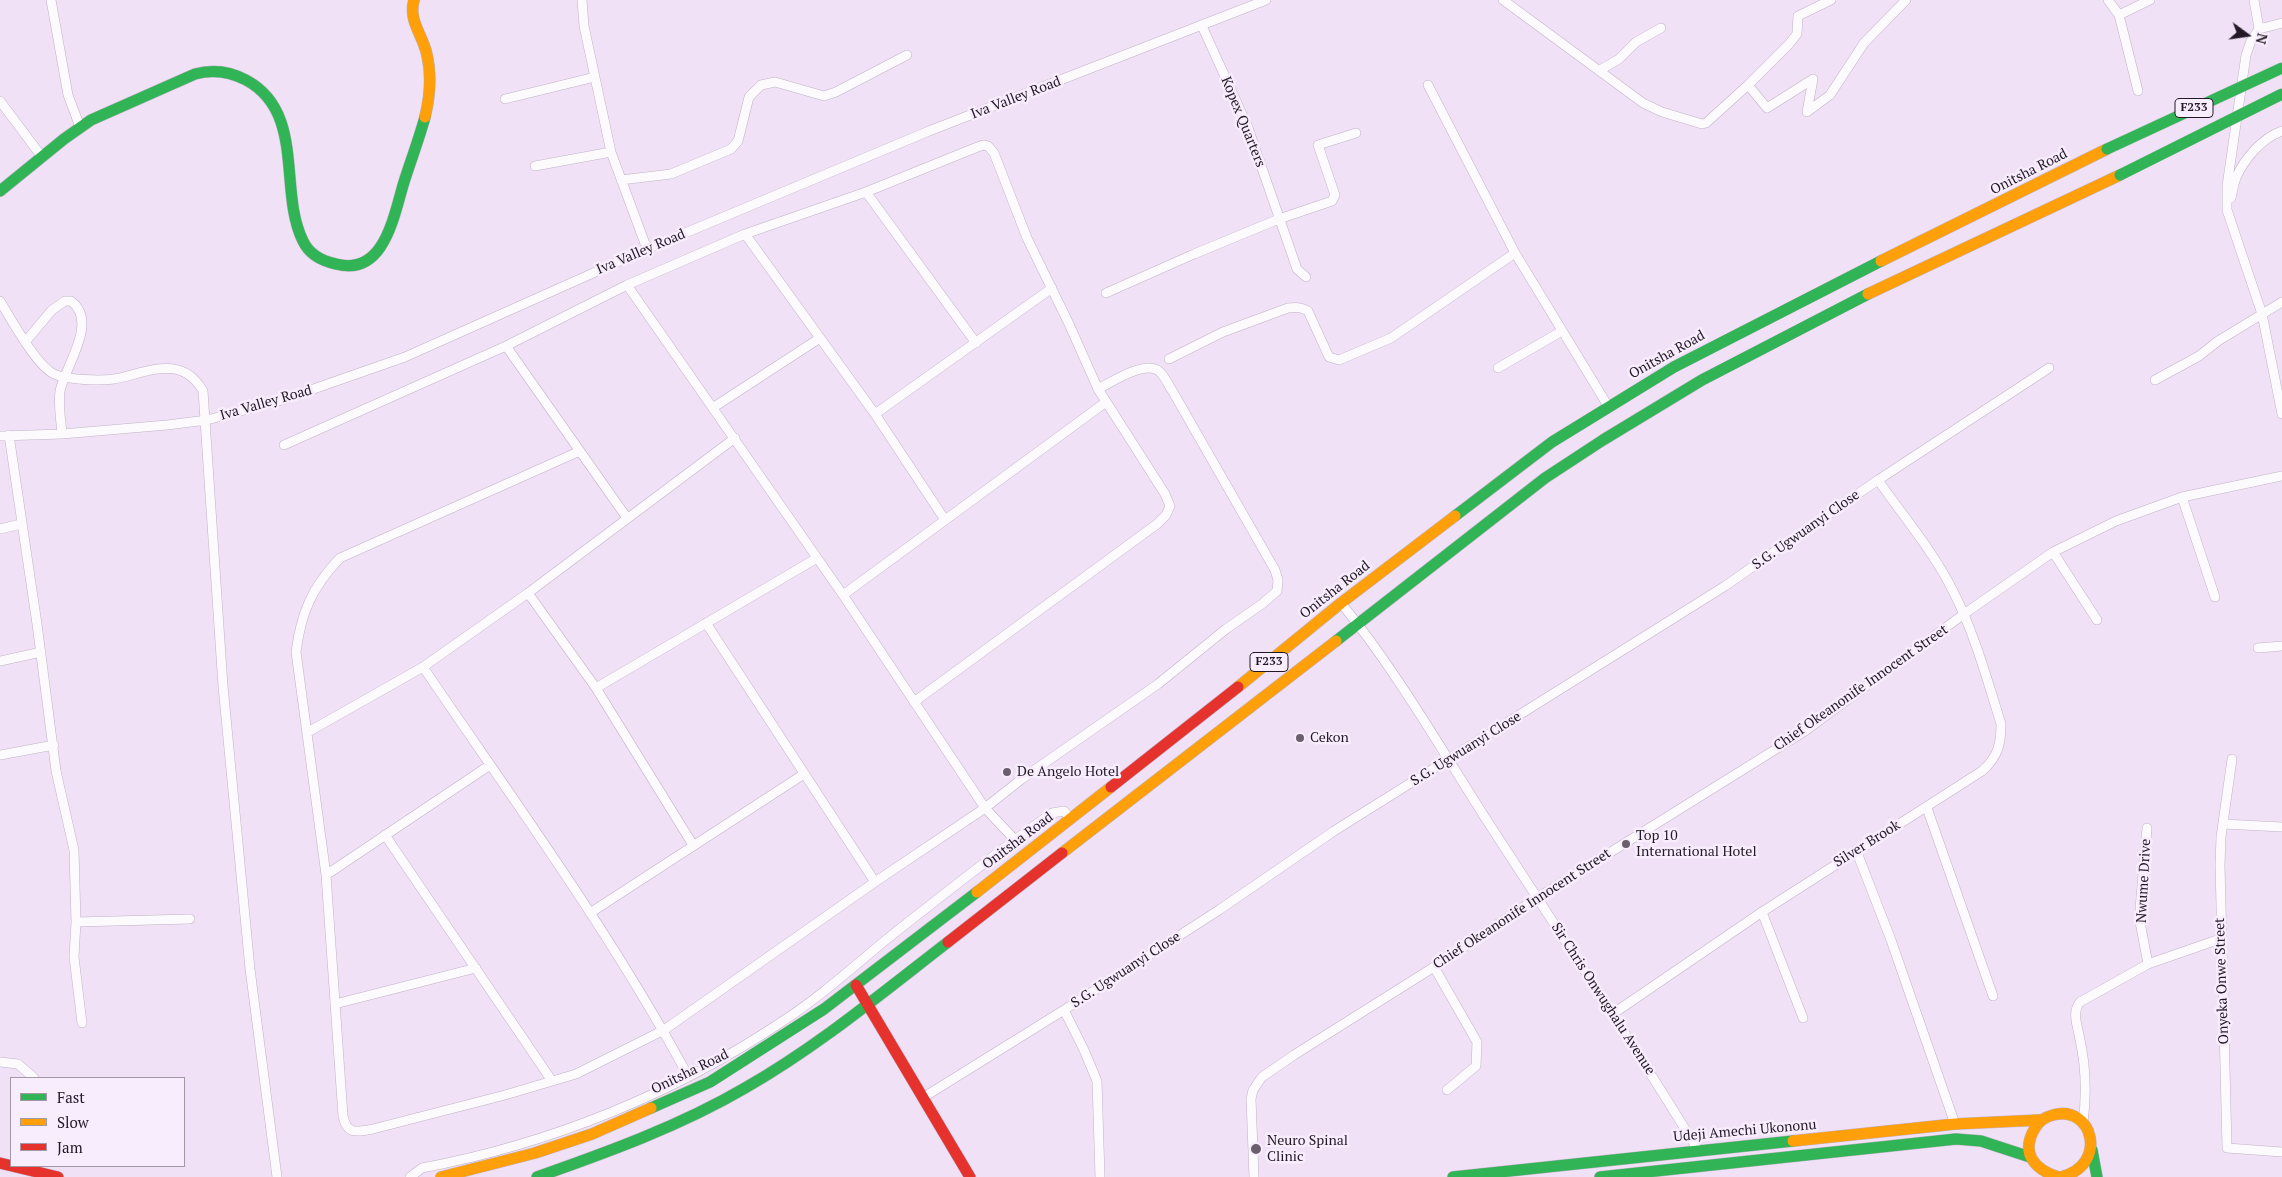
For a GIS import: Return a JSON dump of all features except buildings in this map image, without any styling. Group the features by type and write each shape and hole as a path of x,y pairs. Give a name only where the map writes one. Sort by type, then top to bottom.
{"main road":[{"path":"0,191 80,127 106,113 208,70 232,73 252,82 268,98 285,132 290,148 294,215 304,244 319,258 336,265 350,266 363,262 374,255 382,246 392,225 407,172 424,124 429,102 429,70 426,49 410,16 414,0"},
{"name":"Onitsha Road","path":"441,1177 527,1156 592,1134 710,1082 775,1042 856,985 1071,819 1184,731 1342,603 1552,442 1608,406 1674,367 1760,322 2107,150 2282,68"},
{"name":"F233","path":"537,1177 628,1145 730,1097 757,1082 845,1022 1095,830 1545,478 1600,441 1700,380 1855,301 2282,94"},
{"path":"856,985 970,1177"},
{"path":"2091,1146 2085,1165 2078,1171 2060,1177 2042,1174 2030,1157 2028,1148 2029,1137 2033,1128 2040,1120 2057,1114 2066,1114 2083,1123 2088,1130 2097,1177"},
{"name":"Udeji Amechi Ukononu","path":"1453,1177 1955,1124 2040,1120"},
{"name":"Udeji Amechi Ukononu","path":"1600,1177 1956,1139 1981,1141 2030,1157"},
{"path":"1786,1143 1786,1156"},
{"path":"17,1167 58,1177"}],"street":[{"path":"51,0 68,95 80,127"},
{"path":"582,0 584,26 611,152 647,249"},
{"path":"1503,0 1651,108 1702,124 1706,123 1748,85 1793,39 1797,34 1798,16 1831,0"},
{"path":"1748,85 1767,108 1812,79 1807,112 1830,95 1864,43 1906,0"},
{"path":"2108,0 2119,15 2138,91"},
{"path":"2119,15 2150,0"},
{"path":"2254,0 2259,29"},
{"name":"Iva Valley Road","path":"4,435 62,434 207,420 282,400 405,357 647,249 929,131 1264,1"},
{"path":"2282,23 2259,29 2251,41 2246,55 2227,186 2227,210 2262,314 2282,414"},
{"name":"Kopex Quarters","path":"1202,26 1246,126 1297,269 1306,276"},
{"path":"1600,70 1619,59 1636,42 1661,28"},
{"path":"621,180 671,174 731,149 738,141 749,97 761,85 775,82 824,96 836,92 907,54"},
{"path":"505,99 595,77"},
{"path":"1428,85 1515,253 1608,406"},
{"path":"0,101 42,157"},
{"path":"2227,210 2233,187 2242,166 2260,144 2282,131"},
{"path":"1106,293 1279,219 1328,204 1335,195 1318,145 1356,133"},
{"path":"284,445 506,346 627,285 745,234 866,192 983,145 988,146 994,153 1003,171 1027,238 1098,389 1165,494 1170,506 1166,515 1157,524 914,702"},
{"path":"535,166 611,152"},
{"path":"866,192 976,343"},
{"path":"745,234 875,414 945,520"},
{"path":"1169,359 1223,332 1296,307 1308,311 1329,356 1339,360 1391,338 1515,253"},
{"path":"627,285 714,407 843,595 985,808 1015,840"},
{"path":"875,414 1052,288"},
{"path":"0,301 42,364 54,374 106,380 162,367 179,371 194,379 203,391 207,420 223,686 232,760 250,969 277,1177"},
{"path":"26,341 60,304 72,301 76,304 81,318 81,336 65,376 60,400 62,434"},
{"path":"2155,380 2199,356 2218,341 2282,302"},
{"path":"1498,368 1562,331"},
{"path":"714,407 820,338"},
{"path":"506,346 627,518"},
{"path":"580,451 340,558 315,589 300,623 296,652 326,875 343,1116 345,1126 350,1130 358,1132 373,1129 505,1095 576,1074 664,1030 875,882 985,808 1023,778 1158,684 1277,591 1278,580 1275,570 1160,372 1154,368 1138,370 1098,389"},
{"name":"S.G. Ugwuanyi Close","path":"1100,1177 1097,1081 1064,1010 1219,910 1334,831 1725,586 1878,480 2049,368"},
{"path":"843,595 1106,402"},
{"path":"4,435 21,524 41,652 56,771 74,850 76,922 74,957 82,1023"},
{"path":"308,732 423,667 528,593 734,438"},
{"name":"Chief Okeanonife Innocent Street","path":"1254,1177 1251,1099 1253,1090 1262,1077 1434,967 1537,898 1805,731 1964,614 2053,552 2116,522 2182,497 2282,476"},
{"path":"1878,480 1952,588 1964,614"},
{"path":"2182,497 2215,597"},
{"path":"0,529 21,524"},
{"path":"2053,552 2097,620"},
{"path":"596,688 817,558"},
{"path":"528,593 596,688 693,845"},
{"name":"Sir Chris Onwughalu Avenue","path":"1342,603 1358,623 1614,1013 1698,1150"},
{"name":"Silver Brook","path":"1614,1013 1856,850 1927,808 1990,763 1997,753 2001,740 2001,724 1964,614"},
{"path":"706,623 875,882"},
{"path":"2258,648 2282,646"},
{"path":"0,661 41,652"},
{"path":"423,667 590,913 664,1030 688,1076"},
{"path":"0,755 54,745"},
{"name":"Onyeka Onwe Street","path":"2232,759 2223,824 2220,865 2220,938 2227,1148 2282,1152"},
{"path":"326,875 490,765"},
{"path":"590,913 804,774"},
{"path":"1927,808 1993,996"},
{"path":"410,1177 422,1168 543,1139 668,1087 784,1021 1052,813 1064,811 1071,819"},
{"path":"2223,824 2282,827"},
{"name":"Nwume Drive","path":"2147,828 2140,922 2148,964"},
{"path":"385,835 552,1081"},
{"path":"1856,850 1882,916 1955,1124"},
{"path":"1762,912 1804,1018"},
{"path":"76,922 190,919"},
{"path":"2083,1123 2085,1063 2075,1016 2077,1005 2101,989 2148,964 2220,938"},
{"path":"1434,967 1477,1042 1478,1048 1476,1066 1447,1090"},
{"path":"335,1004 476,968"},
{"path":"924,1097 1064,1010"},
{"path":"0,1062 18,1064 33,1077"}],"traffic: fast":[{"path":"2107,149 2282,68"},
{"path":"0,191 64,139 91,120 195,74 215,71 227,73 246,80 265,94 277,112 284,132 288,154 296,221 306,246 312,253 326,261 353,266 366,261 385,240 425,117"},
{"path":"2120,175 2282,94"},
{"path":"1455,516 1552,442 1674,367 1881,261"},
{"path":"1336,641 1545,478 1603,440 1702,380 1868,294"},
{"path":"651,1108 710,1082 824,1009 977,892"},
{"path":"537,1177 617,1148 669,1126 745,1088 798,1055 874,1000 948,942"},
{"path":"1600,1177 1956,1139 1981,1141 2030,1157"},
{"path":"1453,1177 1793,1141"},
{"path":"2092,1150 2097,1177"}],"traffic: slow":[{"path":"414,0 414,21 425,48 430,71 425,117"},
{"path":"1881,261 2107,149"},
{"path":"1868,294 2120,175"},
{"path":"1238,687 1341,603 1455,516"},
{"path":"1062,853 1336,641"},
{"path":"977,892 1111,787"},
{"path":"441,1177 535,1153 592,1134 651,1108"},
{"path":"2058,1177 2036,1165 2029,1152 2029,1145 2035,1128 2040,1121 2053,1115 2067,1114 2078,1118 2086,1127 2090,1137 2090,1149 2086,1161 2076,1170 2061,1177"},
{"path":"1793,1141 1955,1124 2040,1120"}],"traffic: jam":[{"path":"1111,787 1238,687"},
{"path":"948,942 1062,853"},
{"path":"856,985 970,1177"},
{"path":"0,1163 10,1165"},
{"path":"17,1167 58,1177"}],"place":[{"name":"Cekon","path":"1300,738"},
{"name":"De Angelo Hotel","path":"1007,772"},
{"name":"Top 10 International Hotel","path":"1626,844"},
{"name":"Neuro Spinal Clinic","path":"1256,1149"}]}
